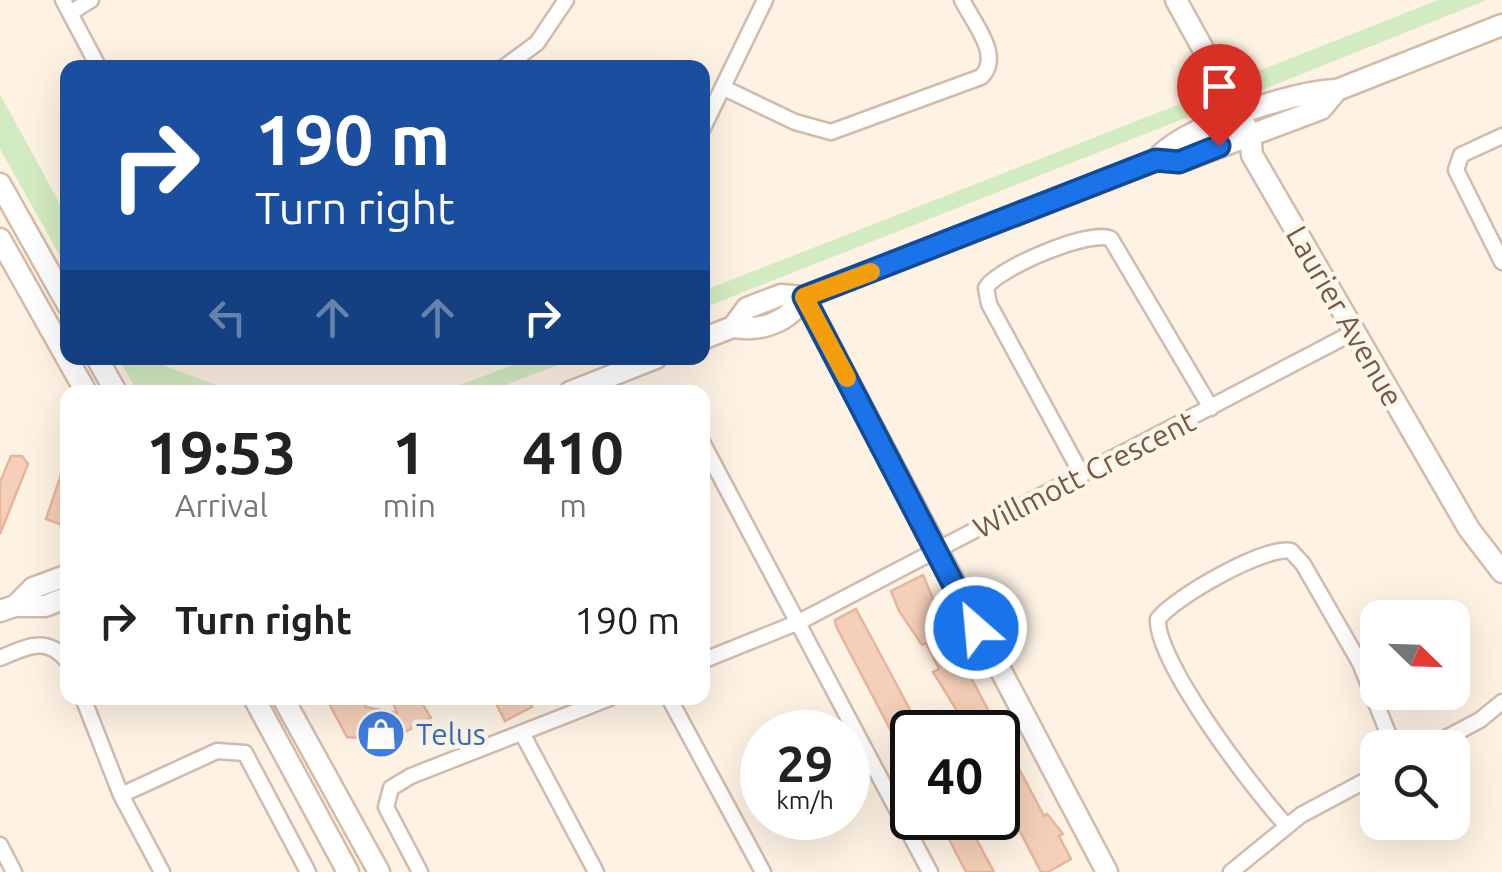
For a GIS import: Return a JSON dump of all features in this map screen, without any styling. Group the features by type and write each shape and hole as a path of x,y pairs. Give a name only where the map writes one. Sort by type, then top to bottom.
{"main road":[{"name":"Laurier Avenue","path":"1176,0 1245,125 1252,154 1468,529 1502,572"},
{"path":"710,336 732,326 752,330 794,314 804,297 1156,160 1168,145 1245,125 1310,90 1336,90 1502,25"},
{"path":"0,184 60,291"},
{"path":"0,239 60,346"},
{"path":"804,297 1102,870"},
{"path":"588,385 638,365"},
{"path":"7,609 34,588 60,577"},
{"path":"7,609 45,606 60,600"},
{"path":"258,705 348,872"},
{"path":"286,705 379,872"}],"street":[{"path":"91,0 66,6 95,60"},
{"path":"514,60 537,43 566,0"},
{"path":"710,115 765,0"},
{"path":"724,88 794,122 831,132 980,77 989,68 990,55 962,0"},
{"path":"1502,136 1462,155 1456,170 1502,262"},
{"path":"1082,475 989,304 986,288 1002,271 1093,236 1112,239 1211,408"},
{"name":"Willmott Crescent","path":"710,658 799,622 1354,332"},
{"path":"710,457 930,872"},
{"path":"1287,826 1214,735 1160,638 1158,619 1176,600 1270,552 1291,551 1303,564 1360,662 1387,730"},
{"path":"0,658 41,644 60,653"},
{"path":"1461,730 1502,702"},
{"path":"86,705 122,794 162,872"},
{"path":"420,872 386,807 392,788 412,776 592,705"},
{"path":"674,705 763,872"},
{"path":"522,733 596,872"},
{"path":"122,794 218,751 245,754 308,872"},
{"path":"1231,872 1287,826 1360,784"},
{"path":"0,845 14,872"}],"green space":[{"path":"1438,0 1487,0 1257,92 1241,78"},
{"path":"0,94 60,204 60,256 0,149"},
{"path":"1185,102 1188,117 710,305 710,288"},
{"path":"122,365 163,365 216,385 134,385"},
{"path":"513,365 558,365 505,385 460,385"}],"building":[{"path":"11,456 22,456 28,464 0,534 0,482"},
{"path":"60,478 60,524 46,519"},
{"path":"923,575 947,632 988,710 956,710 933,672 939,669 926,643 922,645 899,611 891,591"},
{"path":"856,609 910,710 890,710 890,729 836,626 835,620"},
{"path":"330,705 364,705 397,713 394,705 423,705 431,718 390,740 347,737"},
{"path":"497,705 531,705 532,707 505,721"},
{"path":"1020,770 1044,816 1047,814 1063,834 1059,836 1071,859 1041,872 1020,831"},
{"path":"949,840 977,840 994,872 966,872"}],"slow traffic":[{"path":"847,378 804,297 871,272"}],"place":[{"name":"Telus","path":"381,734"}],"route":[{"path":"976,628 804,297 1156,160 1179,162 1219,146"}]}
